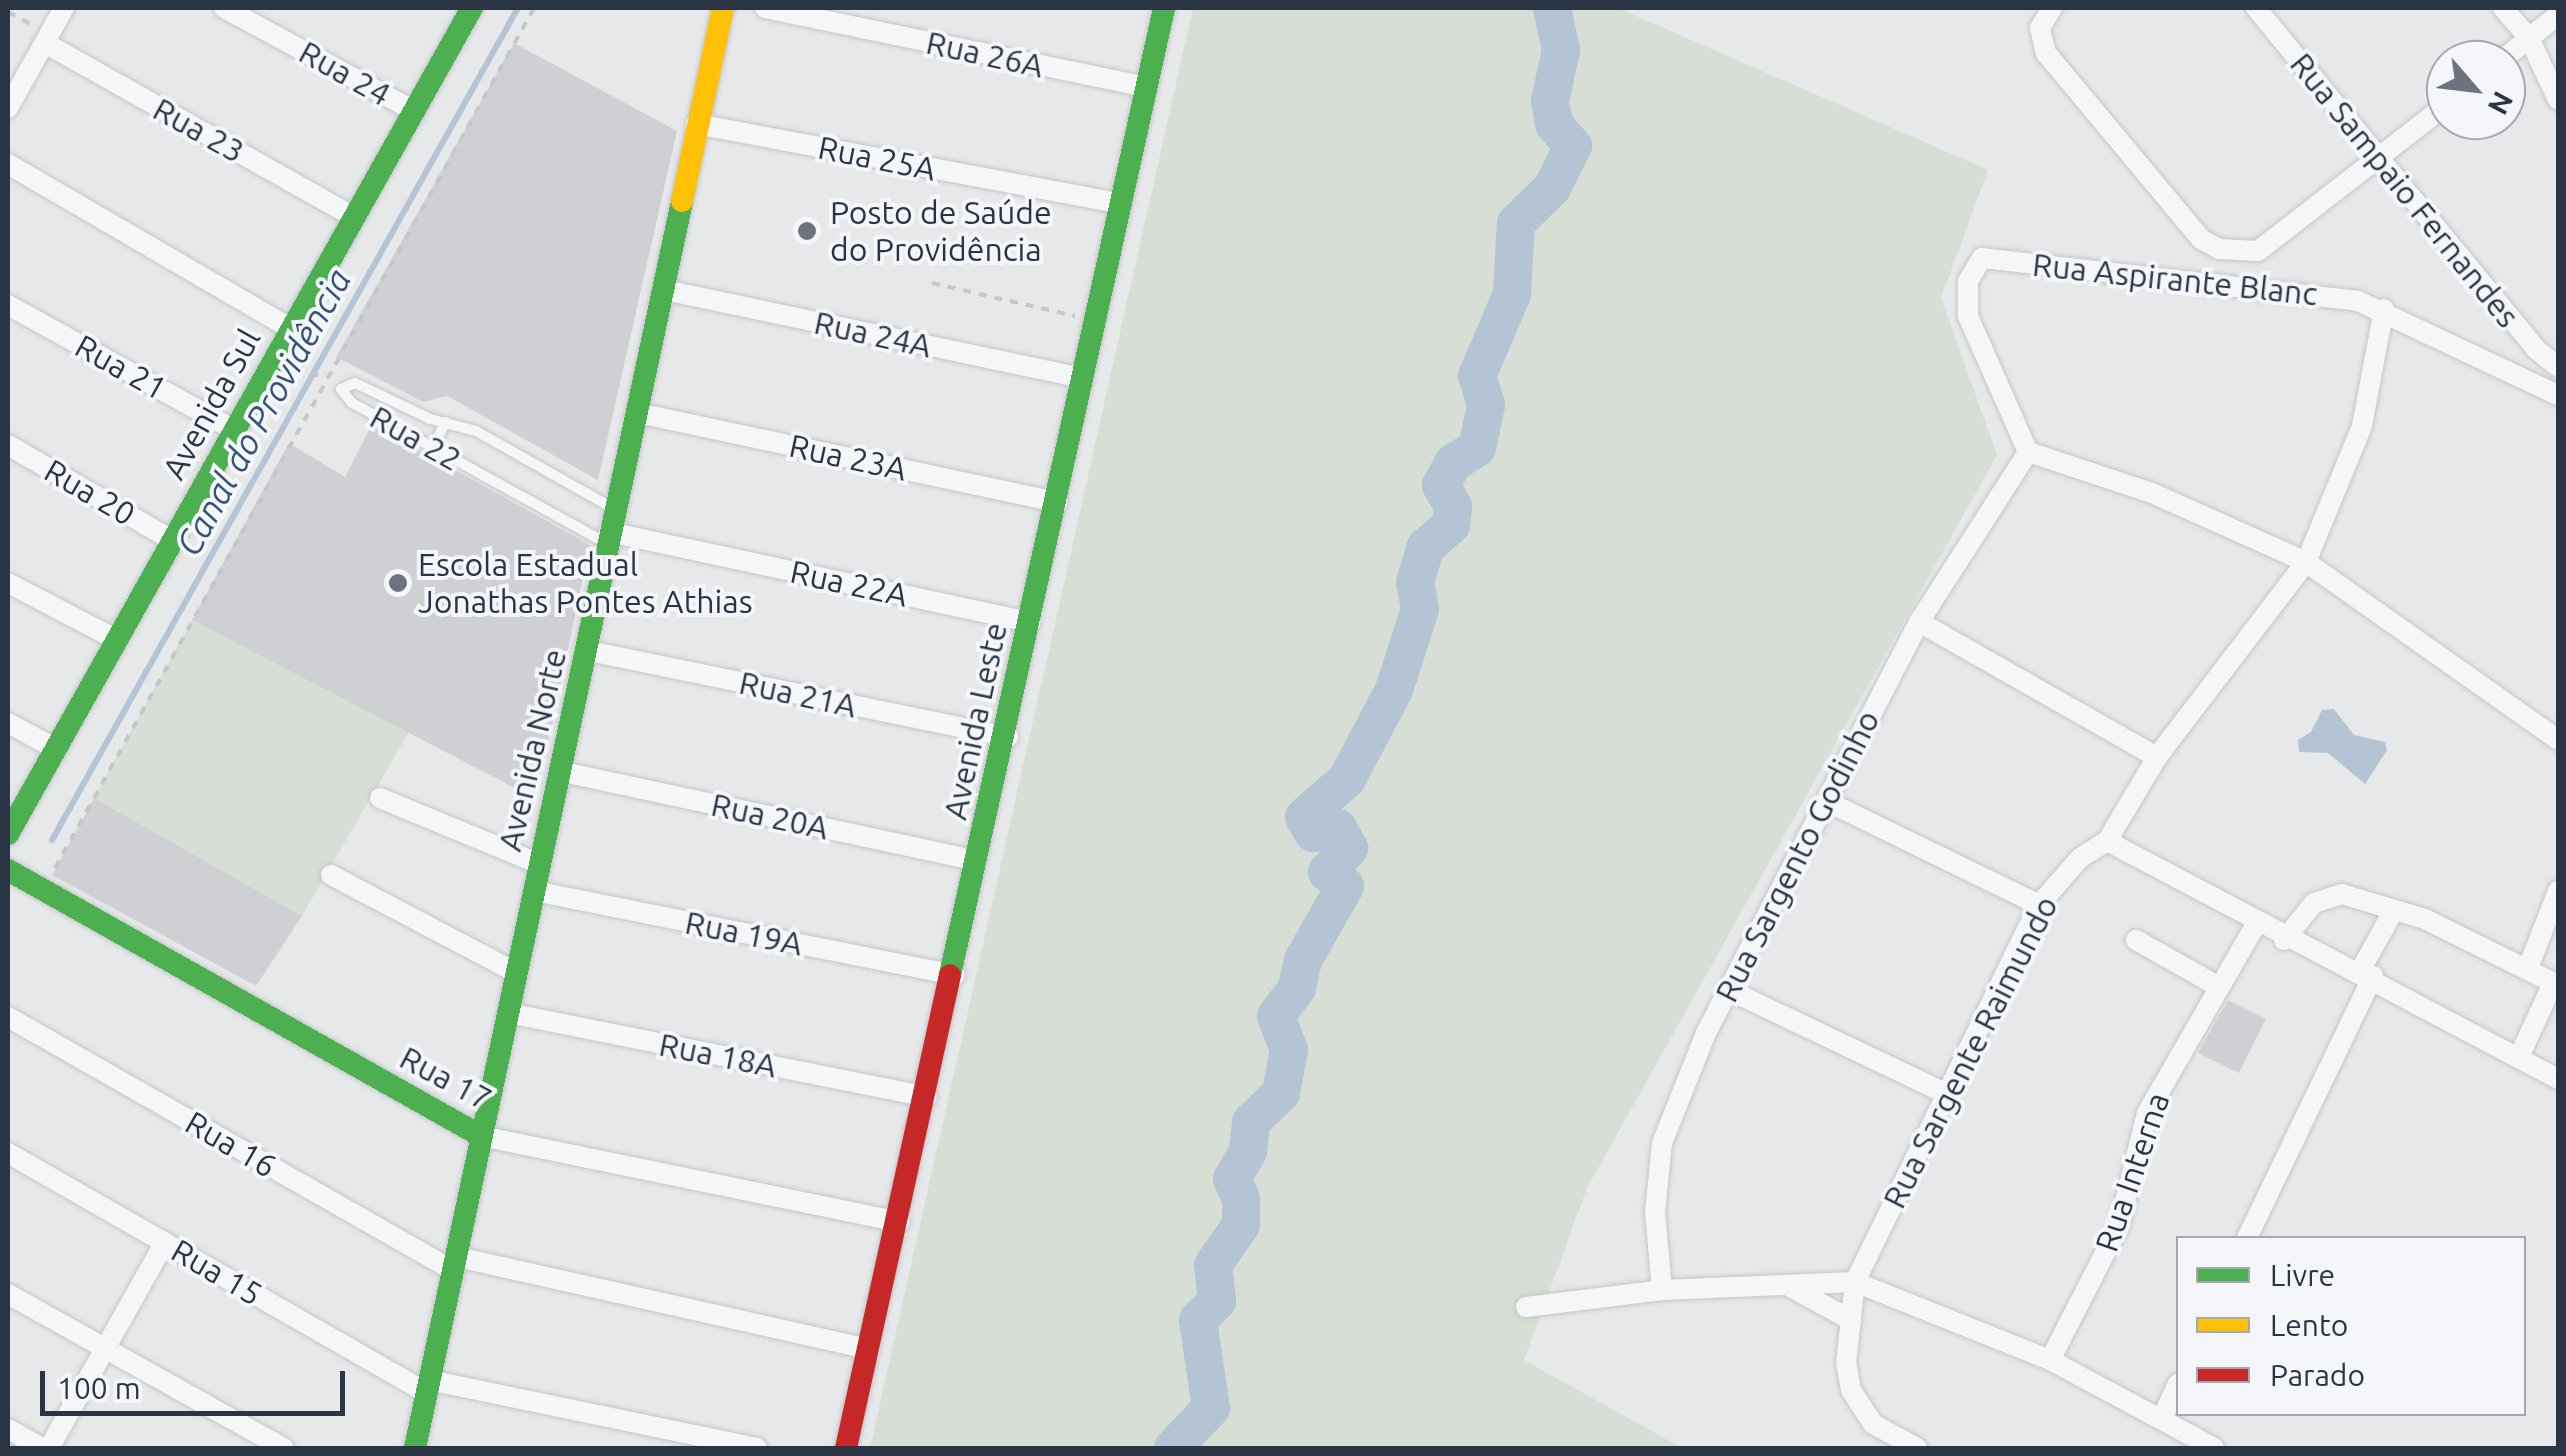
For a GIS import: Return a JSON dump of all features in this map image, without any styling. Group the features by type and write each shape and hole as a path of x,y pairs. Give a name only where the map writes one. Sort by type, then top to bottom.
{"street":[{"path":"8,108 64,8"},
{"name":"Rua 24","path":"224,8 412,110"},
{"name":"Avenida Sul","path":"8,834 472,8"},
{"name":"Avenida Norte","path":"415,1448 515,972 589,651 610,528 665,290 696,124 723,8"},
{"name":"Rua 26A","path":"765,8 1146,87"},
{"name":"Avenida Leste","path":"846,1448 1008,738 1117,204 1164,8"},
{"name":"Rua Sampaio Fernandes","path":"2256,8 2536,349 2558,367"},
{"path":"2503,8 2528,38 2558,100"},
{"path":"2047,11 2046,52 2201,239 2219,249 2258,251 2426,121"},
{"path":"2526,40 2558,15"},
{"name":"Rua 23","path":"47,39 354,217"},
{"name":"Rua 25A","path":"696,124 1117,204"},
{"path":"8,164 290,328"},
{"name":"Rua Aspirante Blanc","path":"2028,452 1968,316 1968,281 1982,258 2335,296 2384,309 2558,395"},
{"name":"Rua 24A","path":"665,290 1082,378"},
{"name":"Rua 21","path":"8,305 234,430"},
{"name":"Rua Sargente Raimundo","path":"1917,1448 1873,1424 1860,1408 1846,1363 1855,1282 2039,906 2080,858 2107,842 2158,758 2306,562 2362,426 2384,309"},
{"name":"Rua 23A","path":"638,413 1058,502"},
{"name":"Rua 20","path":"8,445 172,540"},
{"path":"2028,452 2152,493 2306,562 2558,740"},
{"name":"Rua Sargento Godinho","path":"1662,1290 1655,1212 1662,1144 1727,989 1919,622 2028,452"},
{"name":"Rua 22A","path":"610,528 1030,622"},
{"path":"8,583 118,640"},
{"path":"1919,622 2158,758"},
{"name":"Rua 21A","path":"589,651 1008,738"},
{"path":"8,723 56,749"},
{"name":"Rua 20A","path":"562,772 977,861"},
{"path":"380,798 539,864"},
{"path":"1826,801 2039,906"},
{"path":"2107,842 2284,940 2366,974 2558,1079"},
{"name":"Rua 17","path":"8,870 480,1136 899,1222"},
{"path":"331,875 515,972"},
{"name":"Rua 19A","path":"534,891 955,976"},
{"path":"2528,968 2558,891"},
{"path":"2284,940 2327,895 2394,910 2528,968 2556,984 2520,1057"},
{"path":"2249,1236 2394,910"},
{"name":"Rua Interna","path":"2050,1360 2119,1226 2146,1113 2216,986 2256,924"},
{"path":"2136,940 2216,986"},
{"path":"1727,989 1946,1094"},
{"name":"Rua 18A","path":"508,1013 927,1097"},
{"name":"Rua 16","path":"8,1017 456,1264 870,1350"},
{"name":"Rua 15","path":"8,1154 428,1386 757,1448"},
{"path":"8,1429 46,1448 165,1242"},
{"path":"1526,1307 1662,1290 1855,1282 2050,1360 2214,1448"},
{"path":"1787,1285 1851,1320"},
{"path":"8,1294 284,1448"},
{"path":"2162,1418 2176,1386"}],"lane":[{"name":"Rua 22","path":"360,384 476,431 610,528 433,447 344,397 341,389 360,384"},
{"path":"433,447 446,422"}],"path":[{"path":"43,890 534,8"},
{"path":"8,12 47,39"},
{"path":"932,283 1094,321"},
{"path":"296,364 314,373"}],"shaded area":[{"path":"1193,8 1618,8 1988,170 1941,298 1997,455 1587,1188 1524,1360 1682,1448 870,1448"},
{"path":"192,620 409,732 302,916 94,798"}],"water":[{"path":"2334,709 2354,735 2385,742 2387,750 2365,784 2328,753 2299,752 2298,740 2311,732 2322,710"}],"building":[{"path":"514,43 677,131 598,480 447,396 423,402 336,357"},
{"name":"Escola Estadual Jonathas Pontes Athias","path":"372,424 590,545 536,799 192,620 289,443 345,477"},
{"path":"94,798 302,916 256,986 52,875"},
{"path":"2228,1000 2266,1019 2239,1073 2198,1053"}],"waterway":[{"name":"Canal do Providência","path":"52,840 518,8"},
{"path":"1173,1448 1211,1408 1198,1320 1217,1301 1213,1265 1241,1225 1241,1199 1232,1179 1248,1151 1251,1122 1281,1093 1289,1050 1276,1016 1297,988 1303,960 1345,886 1327,872 1349,848 1338,828 1313,833 1304,817 1347,779 1394,690 1420,609 1415,582 1426,547 1451,525 1453,506 1441,485 1453,463 1477,448 1486,405 1477,376 1512,294 1516,223 1552,188 1573,146 1554,124 1550,101 1561,50 1552,8"}],"traffic: fast":[{"path":"8,834 472,8"},
{"path":"950,975 1164,8"},
{"path":"415,1448 682,201"},
{"path":"8,870 481,1136"}],"traffic: slow":[{"path":"682,201 723,8"}],"traffic: jam":[{"path":"846,1448 950,975"}],"place":[{"name":"Posto de Saúde do Providência","path":"807,231"},
{"name":"Escola Estadual Jonathas Pontes Athias","path":"398,583"}]}
